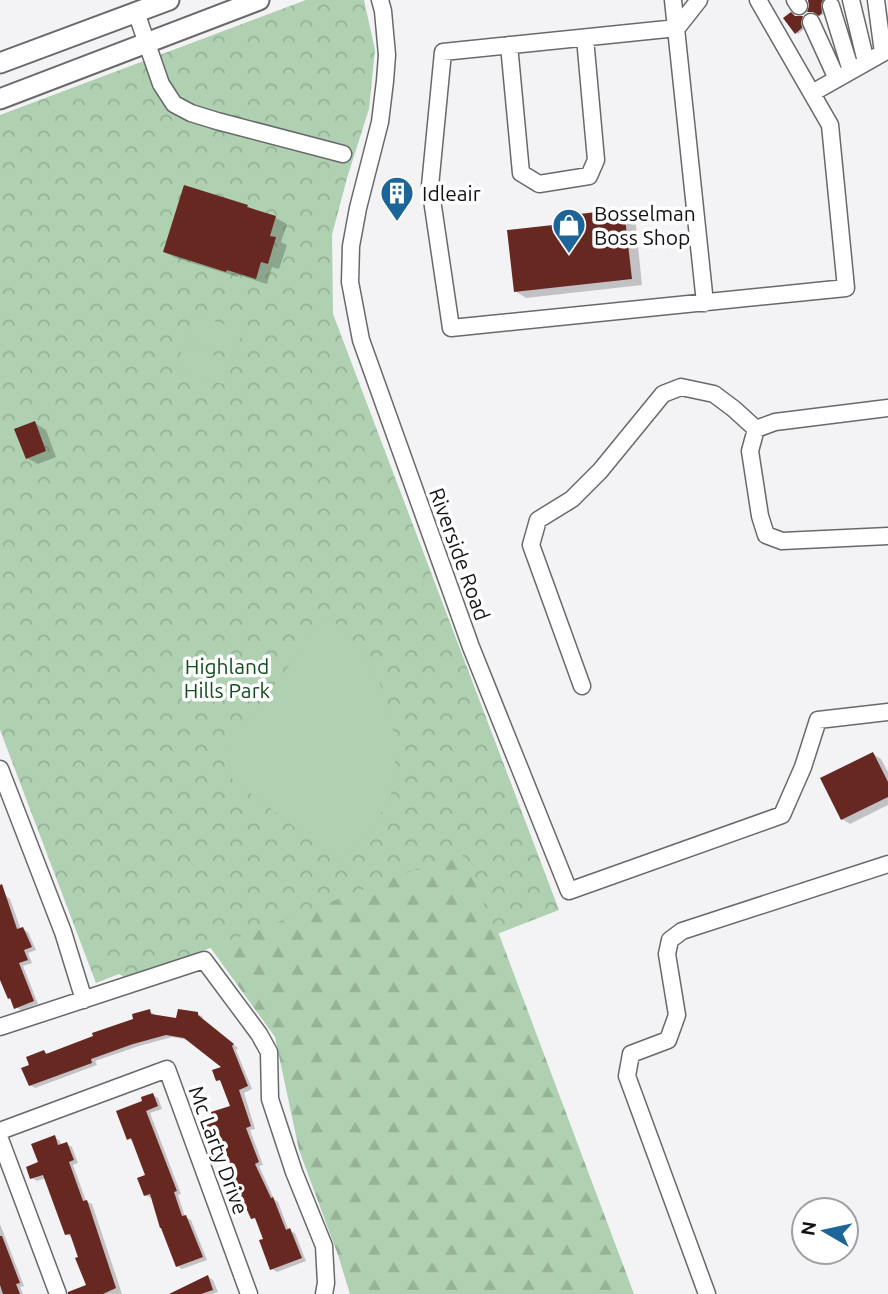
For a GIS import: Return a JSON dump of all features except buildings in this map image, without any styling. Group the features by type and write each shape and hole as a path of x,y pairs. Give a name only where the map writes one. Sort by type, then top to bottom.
{"main road":[{"path":"0,63 169,0"},
{"path":"0,99 259,0"}],"street":[{"name":"Riverside Road","path":"380,0 387,55 385,81 380,122 351,246 350,282 362,340 471,647 569,891 782,815 803,767 818,720 888,712"},
{"path":"673,0 705,303"},
{"path":"699,0 677,28 443,52 430,186 451,328 846,288 830,125 758,0"},
{"path":"851,0 866,62"},
{"path":"812,93 886,51 876,0"},
{"path":"831,6 844,75"},
{"path":"136,12 161,85 174,104 191,113 217,121 343,154"},
{"path":"811,22 844,75"},
{"path":"509,45 521,173 539,184 589,176 596,160 585,38"},
{"path":"582,686 531,545 538,520 572,499 600,471 663,394 681,387 715,394 756,429"},
{"path":"756,429 775,422 888,408"},
{"path":"756,429 750,451 760,516 766,535 782,541 888,536"},
{"path":"0,769 63,932 84,1000"},
{"path":"707,1294 627,1076 631,1054 668,1040 677,1015 667,954 670,940 682,931 888,864"},
{"path":"0,1027 204,960 259,1034 269,1052 270,1098 293,1172 324,1246 324,1294"},
{"name":"Mc Larty Drive","path":"0,1131 167,1069 249,1294"},
{"path":"0,1139 58,1294"}],"green space":[{"name":"Highland Hills Park","path":"306,0 364,0 375,50 369,109 332,235 333,314 559,910 497,934 461,852 129,979 119,974 96,983 0,730 0,115"},
{"path":"193,315 243,330 235,355 185,340"},
{"path":"183,346 233,361 226,385 175,370"},
{"path":"327,616 346,632 364,655 381,686 396,750 391,795 374,825 340,863 229,776 226,748"},
{"path":"467,849 634,1294 350,1294 299,1150 275,1037 210,947"}],"place":[{"name":"Idleair","path":"397,223"},
{"name":"Bosselman Boss Shop","path":"569,255"}]}
